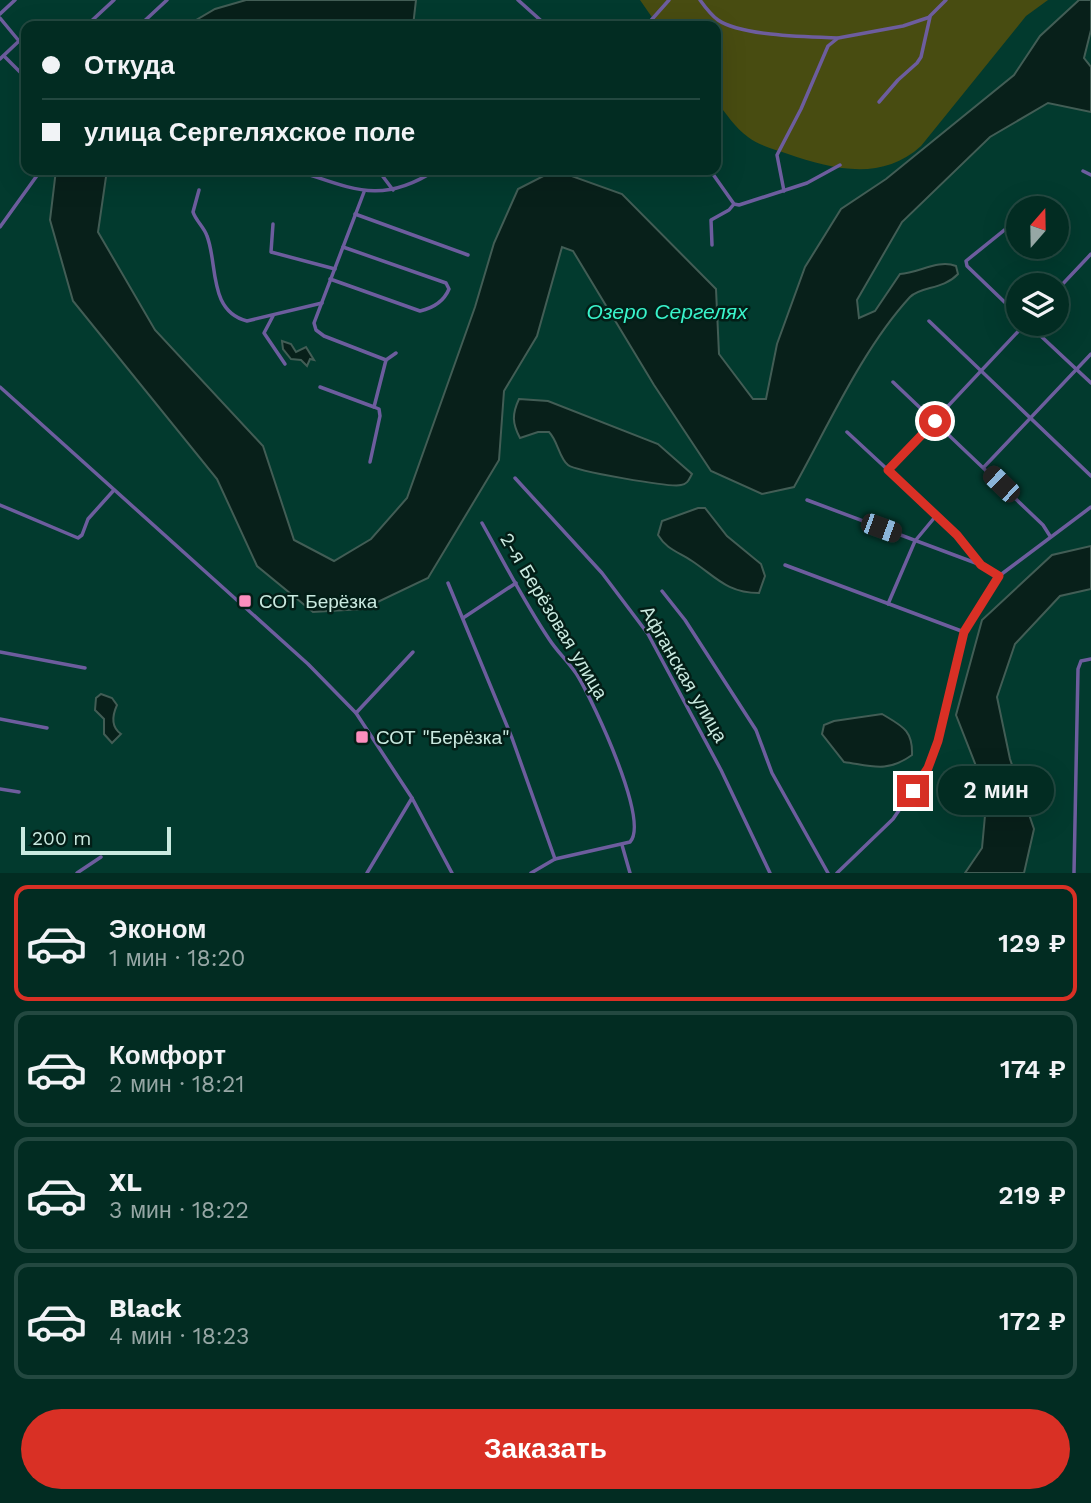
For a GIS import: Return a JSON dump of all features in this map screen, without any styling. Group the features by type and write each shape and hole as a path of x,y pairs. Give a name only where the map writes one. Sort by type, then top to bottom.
{"street":[{"path":"15,0 0,16 19,41 2,57 21,74"},
{"path":"91,21 114,0"},
{"path":"144,21 167,0"},
{"path":"518,0 541,21"},
{"path":"650,21 669,0"},
{"path":"700,0 711,15 732,27 779,34 838,38 903,26 930,17 946,0"},
{"path":"880,102 917,63 930,17"},
{"path":"784,191 777,155 802,109 828,46 838,38"},
{"path":"712,245 711,220 734,204 748,203 821,178 840,165"},
{"path":"1083,172 1091,175"},
{"path":"0,227 37,175"},
{"path":"311,175 364,192 393,190 428,175"},
{"path":"382,175 393,190"},
{"path":"714,175 734,204"},
{"path":"199,190 193,212 208,238 216,290 238,319 247,321 322,303"},
{"path":"364,192 314,323 316,330 324,336 386,360"},
{"path":"355,214 468,255"},
{"path":"273,224 271,252 335,269"},
{"path":"1006,229 966,261 967,266 1006,303"},
{"path":"330,279 420,311 440,302 449,289 446,283 343,247"},
{"path":"1069,277 1091,254"},
{"path":"273,316 264,333 285,364"},
{"path":"929,321 1091,476"},
{"path":"888,470 1016,336"},
{"path":"1040,336 1091,383"},
{"path":"374,407 386,360 396,353"},
{"path":"984,467 1091,354"},
{"path":"893,382 984,467 1043,525 1050,536"},
{"path":"0,387 308,664 356,713 412,798 452,873"},
{"path":"320,387 379,409 380,416 370,463"},
{"path":"847,432 957,535 981,565"},
{"name":"Афганская улица","path":"515,478 602,573 648,634 715,758 770,873"},
{"path":"0,505 78,538 82,535 88,519 114,489"},
{"path":"807,500 981,565 999,576"},
{"path":"837,873 893,818 928,768 938,741 964,632 999,576 1091,507"},
{"path":"888,604 915,541 936,517"},
{"name":"2-я Берёзовая улица","path":"482,523 550,640 580,680 615,754 635,821 635,835 630,842 622,845"},
{"path":"785,565 964,632"},
{"path":"448,583 512,738 555,859"},
{"path":"463,618 516,583"},
{"path":"662,591 685,620 756,730 772,773 828,873"},
{"path":"0,652 85,668"},
{"path":"356,713 413,652"},
{"path":"1074,873 1079,669 1081,661 1091,659"},
{"path":"0,719 47,728"},
{"path":"0,789 19,792"},
{"path":"367,873 412,798"},
{"path":"531,873 555,859 622,845 630,873"},
{"path":"77,873 101,857"}],"green space":[{"path":"640,0 1048,0 1026,16 921,146 890,165 856,169 822,164 762,145 735,125 721,107 721,21 655,21"}],"water":[{"path":"246,0 416,0 414,21 195,21 215,9"},
{"name":"Озеро Сергелях","path":"1079,0 1091,0 1091,30 1084,58 1091,67 1091,112 1048,103 990,137 902,222 857,300 859,318 875,311 900,274 949,264 956,266 958,274 946,283 910,297 893,317 847,388 794,487 762,494 711,471 654,385 573,251 562,247 537,336 504,391 499,460 428,578 363,609 313,612 257,566 217,479 73,301 50,220 55,175 106,175 98,232 155,330 263,446 294,540 334,561 371,539 407,498 475,307 494,243 518,189 545,175 569,175 622,194 716,289 719,354 753,399 766,399 777,344 805,267 841,209 886,179 1014,75 1040,36"},
{"path":"282,341 291,344 296,352 306,347 314,360 310,359 307,366 301,360 291,359 283,349"},
{"path":"519,399 548,401 658,444 692,474 685,484 674,485 643,482 574,468 562,458 549,432 538,432 520,438 514,418"},
{"path":"705,508 727,536 761,564 765,576 759,593 738,590 722,583 669,547 658,535 662,521"},
{"path":"1091,546 1091,589 1060,596 1015,644 997,697 1010,759 1034,829 1024,873 965,873 982,848 987,794 956,715 982,620 1052,555"},
{"path":"101,694 112,698 117,705 113,721 121,734 112,743 104,734 104,719 95,710 96,698"},
{"path":"882,714 901,726 911,740 912,755 895,764 879,767 844,762 822,734 824,725 834,721"}],"place":[{"name":"СОТ Берёзка","path":"245,601"},
{"name":"СОТ \"Берёзка\"","path":"362,737"}],"route":[{"path":"913,791 928,768 938,741 946,698 964,632 999,576 981,565 957,535 888,470 935,421"}]}
